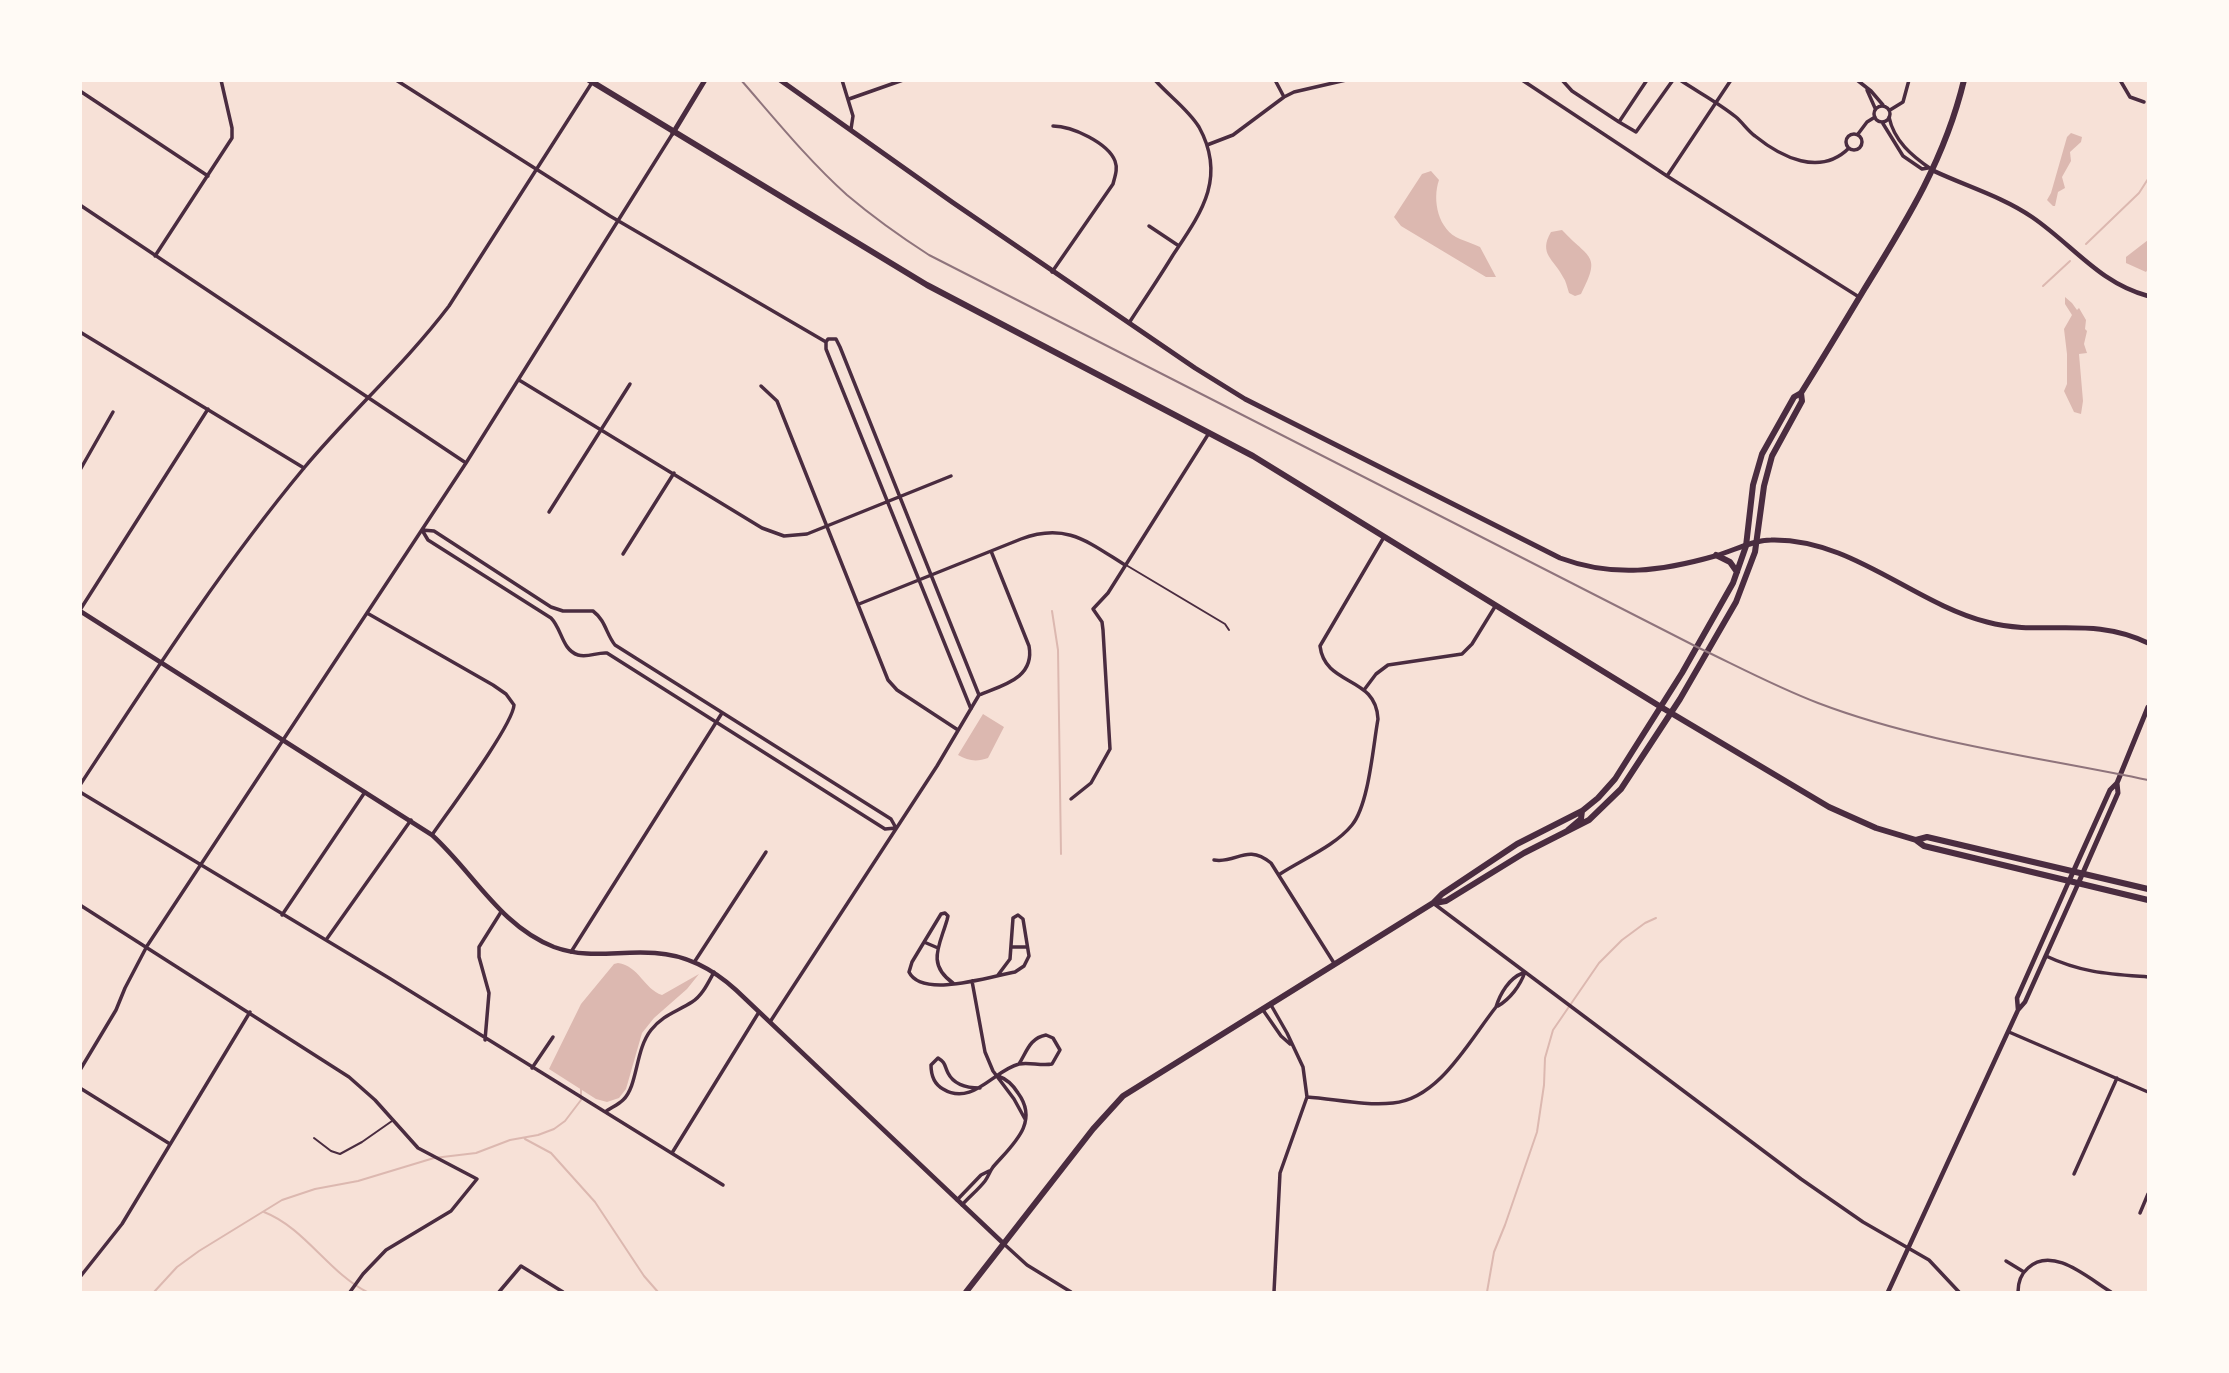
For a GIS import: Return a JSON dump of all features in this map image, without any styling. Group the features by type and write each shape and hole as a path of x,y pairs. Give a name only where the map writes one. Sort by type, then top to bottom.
{"main road":[{"path":"673,132 705,80"},
{"path":"780,80 1052,272 1245,399 1560,558 1590,567 1662,570 1757,543 1783,541 1829,550 1956,611 1985,622 2021,627 2103,628 2148,643"},
{"path":"966,1293 1111,1107 1133,1090 1433,903 1442,894 1517,844 1582,811 1615,779 1689,663 1737,572 1746,546 1754,485 1762,454 1794,397 1801,393 1919,201 1957,108 1964,80"},
{"path":"591,81 927,285 1210,432 1829,807 1876,828 1916,840 1924,846 2148,900"},
{"path":"1433,903 1446,901 1524,853 1589,820 1614,798 1636,768 1737,602 1757,543 1764,486 1772,456 1802,401 1801,393"},
{"path":"1716,555 1730,562 1737,572"},
{"path":"2069,881 2110,790 2117,783 2148,707"},
{"path":"2078,884 2118,793 2117,783"},
{"path":"1566,832 1581,818 1582,811"},
{"path":"1916,840 1927,837 2148,890"}],"street":[{"path":"155,256 232,138 221,80"},
{"path":"396,80 618,220 826,342"},
{"path":"842,80 853,116 849,131"},
{"path":"849,100 903,80"},
{"path":"1128,324 1200,216 1208,197 1211,166 1207,145 1192,118 1155,80"},
{"path":"1275,80 1284,97"},
{"path":"1207,145 1233,135 1284,97 1304,89 1346,80"},
{"path":"1522,80 1667,176 1860,297"},
{"path":"1562,80 1572,91 1633,131 1639,130 1673,80"},
{"path":"1619,122 1647,80"},
{"path":"1681,80 1733,115 1756,137 1794,160 1821,162 1841,155 1849,148"},
{"path":"1667,176 1731,80"},
{"path":"1857,80 1890,110"},
{"path":"1890,110 1903,102 1909,80"},
{"path":"2120,80 2130,97 2144,102"},
{"path":"80,785 191,617 304,468 427,334 446,309 591,81"},
{"path":"1866,88 1875,109 1875,117"},
{"path":"80,92 208,176"},
{"path":"1875,109 1884,106"},
{"path":"1890,110 1889,117 1894,132 1903,146 1931,169 2022,211 2042,224 2108,279 2148,296"},
{"path":"1875,117 1882,121 1903,156 1922,169 1931,169"},
{"path":"1857,134 1862,139 1861,147 1856,150 1849,148 1846,144 1847,137 1857,134 1875,117"},
{"path":"1882,121 1889,117"},
{"path":"1052,272 1113,184 1116,172 1110,153 1078,130 1054,126"},
{"path":"80,1070 116,1010 147,946 466,463 673,132"},
{"path":"80,205 466,463"},
{"path":"1149,226 1179,246"},
{"path":"80,332 304,468"},
{"path":"971,709 825,349 828,339 836,339 979,695"},
{"path":"519,380 773,533 795,537 951,476"},
{"path":"549,512 630,384"},
{"path":"761,386 777,401 884,673 892,686 958,730"},
{"path":"208,409 80,611 432,835 501,912 533,936 571,952 603,955 656,953 695,961 715,972 1027,1265 1072,1293"},
{"path":"80,470 113,412"},
{"path":"1070,799 1091,783 1110,749 1102,622 1093,609 1108,593 1210,432"},
{"path":"623,554 674,473"},
{"path":"422,530 434,531 556,608 563,611 593,611 601,617 615,645 891,819 896,828"},
{"path":"422,530 428,540 550,618 560,629 566,646 572,652 579,655 600,652 610,654 885,829 896,828"},
{"path":"858,604 1032,535 1060,532 1081,538 1125,565"},
{"path":"1280,874 1338,838 1352,825 1360,812 1378,719 1373,698 1328,668 1322,658 1320,646 1385,536"},
{"path":"771,1022 979,695 1019,677 1026,670 1030,659 1029,646 991,551"},
{"path":"1364,690 1376,674 1388,665 1462,654 1472,644 1496,605"},
{"path":"550,618 556,608"},
{"path":"367,613 493,685 506,694 514,705 513,713 499,736 432,835"},
{"path":"610,654 615,645"},
{"path":"571,952 722,713"},
{"path":"80,792 723,1185"},
{"path":"282,915 365,792"},
{"path":"326,940 411,820"},
{"path":"695,961 766,852"},
{"path":"1214,860 1244,854 1258,855 1271,863 1335,964"},
{"path":"2018,1010 2017,998 2069,881"},
{"path":"1888,1293 2078,884"},
{"path":"1433,903 1801,1179 1863,1222 1909,1247 1935,1265 1959,1293"},
{"path":"80,905 349,1077 370,1095 418,1148 477,1179 451,1211 386,1250 363,1274 350,1293"},
{"path":"485,1040 489,993 478,957 479,947 501,912"},
{"path":"953,983 940,972 937,964 938,948 947,920 947,916 941,914 910,967 911,976 921,984 928,985 953,983 972,981 1015,972 1024,966 1029,956 1023,919 1018,915 1013,918 1012,947 1007,964 998,975"},
{"path":"923,942 938,948"},
{"path":"1012,947 1028,947"},
{"path":"2046,956 2072,968 2093,973 2148,977"},
{"path":"604,1112 623,1101 630,1091 640,1048 649,1032 661,1018 692,1002 701,994 715,972"},
{"path":"1496,1007 1506,1002 1522,981 1525,972"},
{"path":"1307,1097 1380,1104 1415,1098 1440,1079 1496,1007 1499,997 1515,976 1525,972"},
{"path":"957,1200 1021,1137 1025,1119 993,1071 985,1052 972,981"},
{"path":"1271,1005 1303,1067 1307,1097 1280,1173 1274,1293"},
{"path":"1263,1010 1281,1036 1291,1045"},
{"path":"80,1277 122,1224 250,1012"},
{"path":"672,1153 759,1012"},
{"path":"2009,1031 2148,1092"},
{"path":"980,1088 960,1085 938,1058 931,1065 935,1081 943,1089 955,1094 969,1092 980,1088 1019,1064 1032,1041 1039,1036 1046,1035 1058,1043 1060,1050 1052,1064 1019,1064"},
{"path":"532,1068 553,1037"},
{"path":"2074,1174 2118,1079"},
{"path":"80,1088 170,1144"},
{"path":"962,1205 986,1180 990,1170"},
{"path":"2140,1213 2148,1194"},
{"path":"2018,1293 2024,1272 2038,1262 2053,1260 2111,1293"},
{"path":"2006,1261 2024,1272"},
{"path":"499,1293 521,1266 563,1293"}],"lane":[{"path":"1125,565 1226,624 1229,630"},
{"path":"314,1138 331,1151 340,1154 393,1120"}],"shaded area":[{"path":"2071,133 2082,137 2081,142 2070,152 2071,161 2062,177 2065,188 2058,192 2053,206 2047,200 2067,137"},
{"path":"1431,171 1439,180 1437,205 1446,229 1452,235 1480,247 1496,277 1486,277 1401,226 1394,217 1422,174"},
{"path":"1562,230 1590,258 1591,271 1581,294 1575,296 1569,293 1546,246 1551,232"},
{"path":"2148,240 2146,272 2126,263 2126,257"},
{"path":"2065,297 2077,310 2079,308 2086,320 2084,344 2087,353 2079,354 2083,401 2081,414 2074,412 2064,391 2067,384 2067,354 2064,329 2072,315 2065,304"},
{"path":"983,714 1004,727 988,758 965,759 958,755"},
{"path":"614,964 631,968 650,988 662,995 699,974 642,1033 626,1089 619,1098 607,1102 596,1099 549,1069 581,1004"}],"waterway":[{"path":"2086,244 2139,193 2148,179"},
{"path":"2043,286 2070,261"},
{"path":"1052,611 1058,650 1061,854"},
{"path":"1487,1292 1494,1252 1537,1132 1545,1058 1553,1030 1599,963 1622,940 1656,918"},
{"path":"154,1292 177,1267 199,1251 282,1200 434,1158 476,1153 510,1140 538,1135 565,1121 581,1100 581,1089"},
{"path":"525,1139 551,1153 595,1202 644,1276 658,1292"},
{"path":"264,1212 292,1228 340,1273 367,1292"}],"railway":[{"path":"741,80 833,182 887,226 929,255 1697,647 1787,690 1858,717 1940,739 2148,780"}]}
